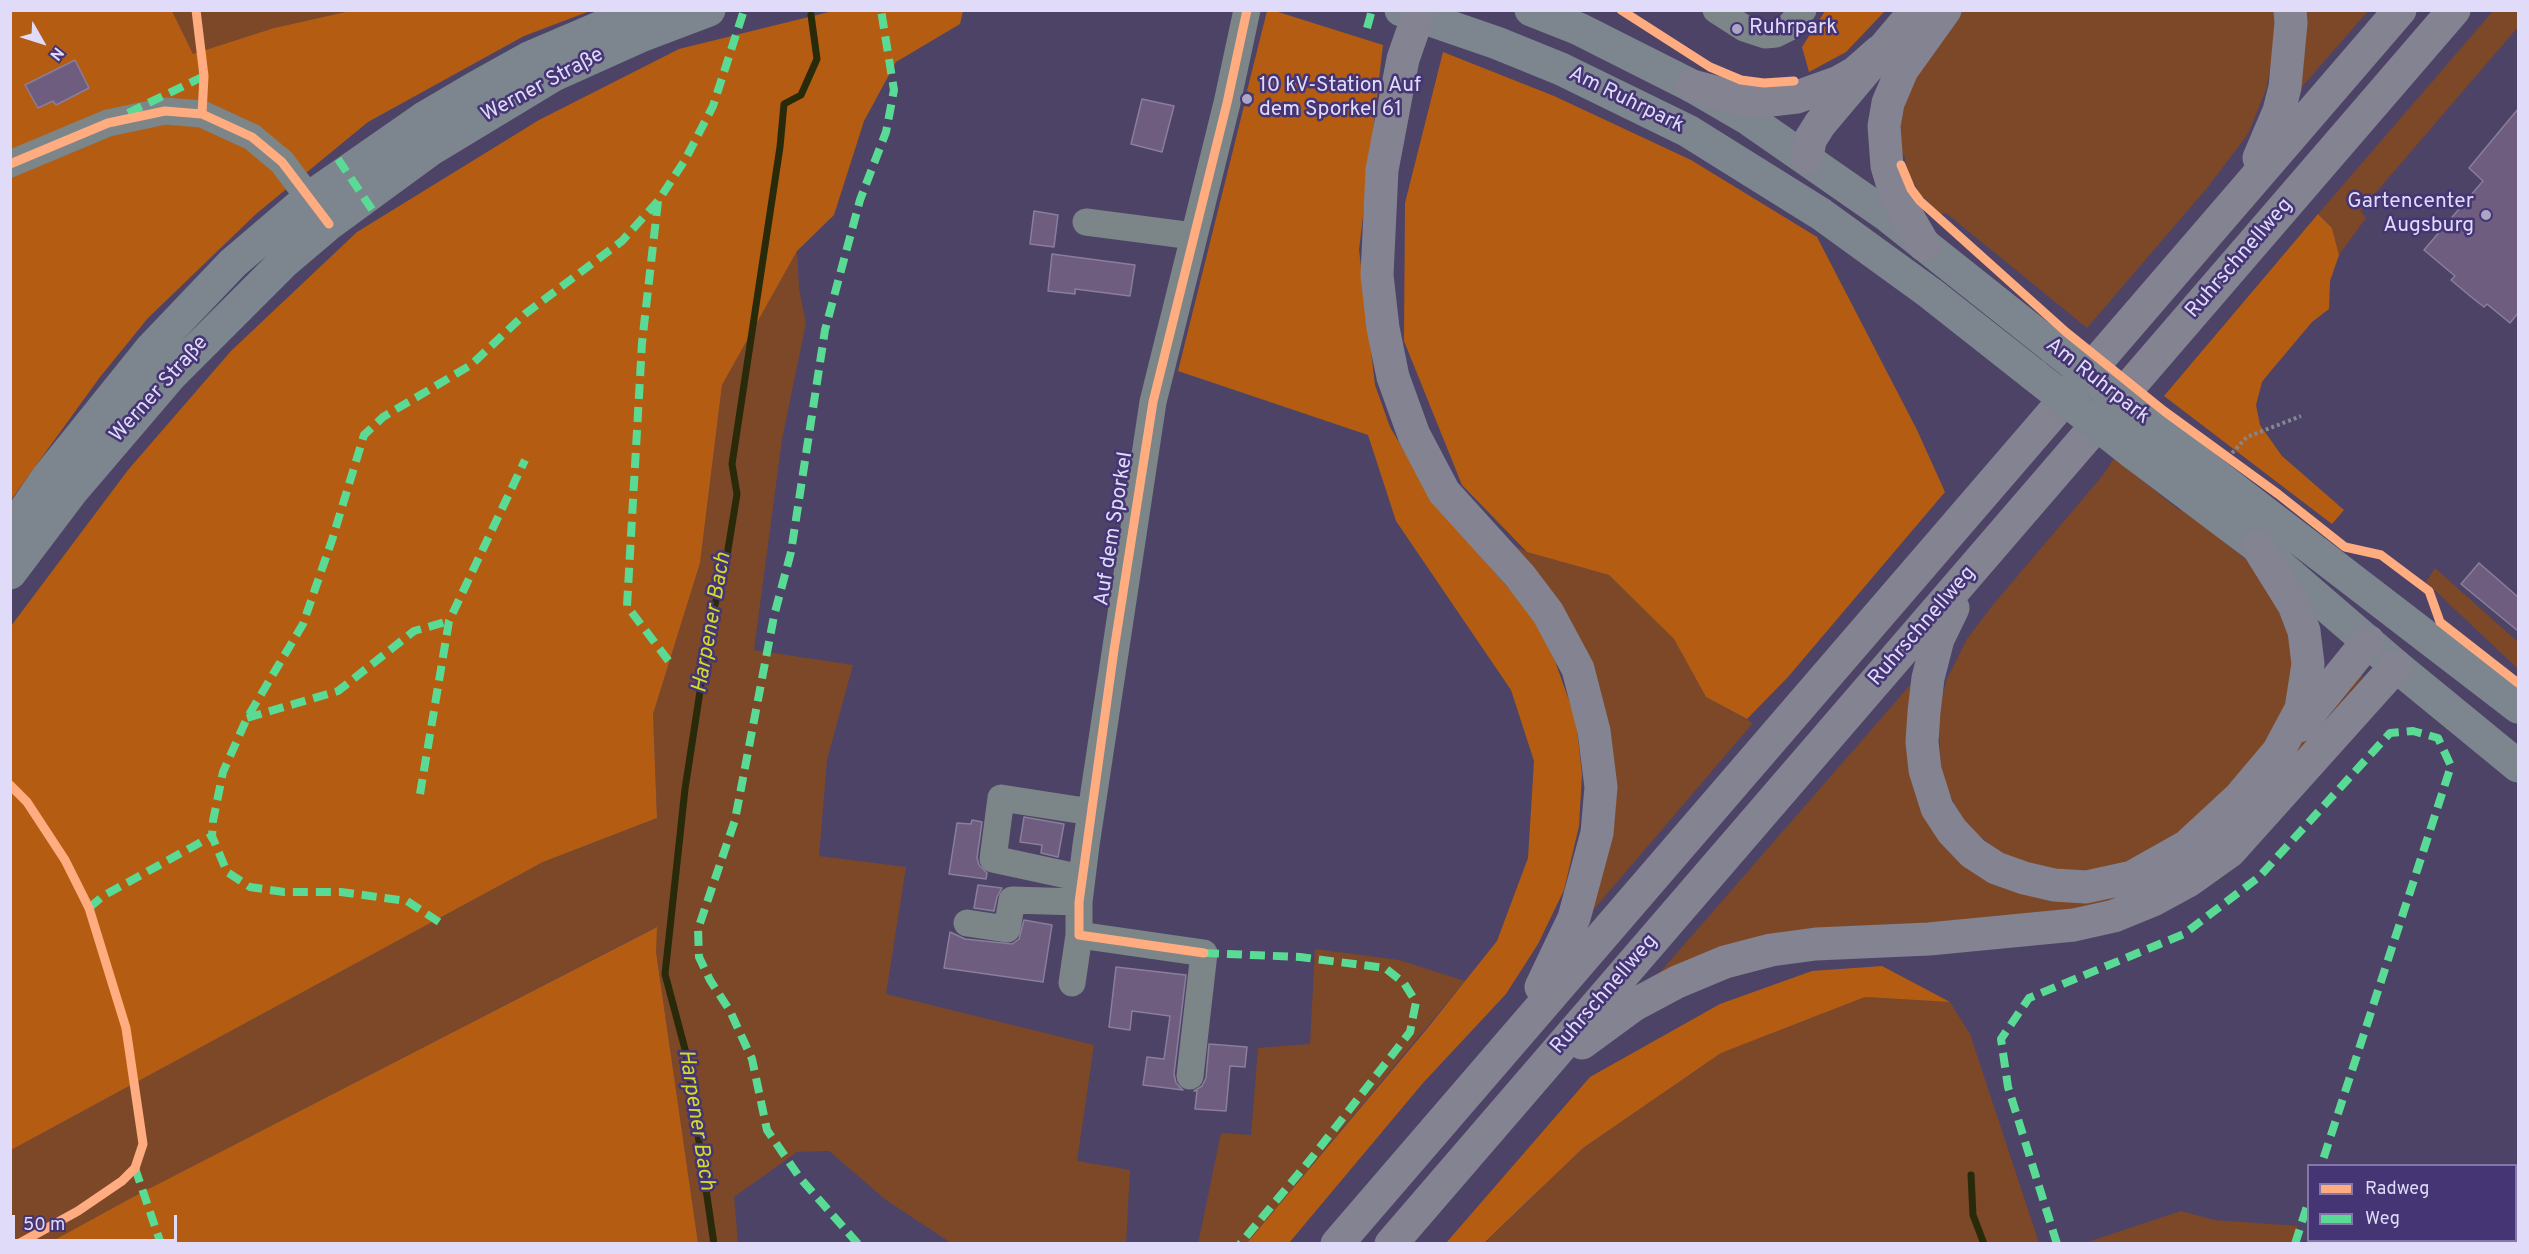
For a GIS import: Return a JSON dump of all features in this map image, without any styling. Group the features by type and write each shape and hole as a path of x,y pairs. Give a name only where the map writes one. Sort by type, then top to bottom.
{"highway":[{"path":"1807,158 1810,140 1820,124 1916,10"},
{"path":"1924,245 1896,196 1887,166 1884,126 1887,103 1902,70 1945,10"},
{"path":"2225,213 2249,178 2279,111 2288,64 2290,10"},
{"name":"Ruhrschnellweg","path":"1337,1244 2400,10"},
{"name":"Ruhrschnellweg","path":"1391,1244 2454,10"},
{"path":"1416,12 1403,59 1382,170 1377,275 1383,328 1393,377 1414,435 1444,492 1527,585 1548,613 1578,669 1594,730 1601,787 1597,833 1588,874 1566,937 1536,996 1499,1052 1467,1092"},
{"path":"1692,86 1742,99 1762,101 1797,97 1839,82 1880,51"},
{"path":"1997,541 1977,567 1938,639 1928,678 1922,742 1925,770 1937,808 1952,831 1973,853 1996,868 2024,878 2054,885 2086,888 2132,877 2187,846 2240,797 2368,641"},
{"path":"2258,547 2294,605 2304,631 2308,664 2301,709 2278,752"},
{"path":"1496,1121 1557,1064 1599,1029 1634,1005 1677,982 1725,963 1771,950 1816,944 1929,939 2074,925 2114,916 2153,900 2188,881 2230,851 2396,666"}],"main road":[{"name":"Werner Straße","path":"10,532 47,478 150,350 233,263 309,198 424,118 475,88 529,58 641,10"},
{"name":"Werner Straße","path":"10,573 72,491 171,375 275,270 329,224 430,150 554,75 643,35 709,10"},
{"name":"Am Ruhrpark","path":"1531,10 1573,20 1747,118 1807,158 1924,245 2152,426 2518,707"},
{"name":"Am Ruhrpark","path":"1416,12 1561,69 1656,115 1688,131 1821,214 1930,293 2132,452 2258,547 2396,666 2505,745 2518,766"},
{"path":"1807,158 1808,184 1821,214"},
{"path":"2368,641 2388,606"},
{"path":"2388,606 2396,666"}],"street":[{"name":"Auf dem Sporkel","path":"1072,983 1079,935 1080,890 1090,812 1153,402 1227,103 1247,10"},
{"path":"1716,10 1744,27 1765,35 1776,34 1788,28 1803,10"},
{"path":"10,164 108,123 165,111 202,114 252,137 282,162 329,224"},
{"path":"1086,222 1193,236"},
{"path":"1080,890 993,859 1002,798 1090,812"},
{"path":"967,923 1007,929 1012,900 1080,890"},
{"path":"1079,935 1204,953 1190,1076"}],"path":[{"path":"2247,437 2301,416"}],"shaded area":[{"path":"837,10 963,11 960,24 896,62 864,121 834,215 797,251 722,385 700,563 653,714 657,818 543,862 11,1150 11,626 128,470 231,351 357,232 539,120 679,49"},
{"path":"11,11 172,11 193,54 274,28 350,11 590,11 524,36 368,122 256,214 148,318 100,377 11,500"},
{"path":"172,11 350,11 274,28 193,54"},
{"path":"1267,11 1275,11 1383,45 1359,250 1375,385 1390,427 1436,506 1534,617 1555,661 1576,720 1582,774 1579,826 1564,890 1538,944 1506,994 1423,1083 1289,1243 1247,1243 1426,1030 1497,941 1528,858 1534,761 1511,690 1396,521 1368,435 1178,371 1244,106 1250,107 1254,94 1247,91"},
{"path":"1825,11 1885,11 1846,52 1809,72 1802,47"},
{"path":"1961,11 2276,11 2277,33 2266,90 2248,134 2207,188 2087,328 1946,213 1940,214 1920,194 1909,174 1904,155 1896,155 1894,127 1913,71"},
{"path":"2302,11 2368,11 2293,97"},
{"path":"2493,11 2518,11 2518,27 2360,211 2366,218 2339,255 2332,228 2318,214"},
{"path":"1443,52 1554,96 1691,160 1817,237 1917,430 1945,492 1788,677 1747,719 1706,697 1674,639 1609,575 1527,552 1462,485 1404,341 1405,203"},
{"path":"2318,214 2332,228 2339,255 2330,281 2329,309 2312,322 2262,382 2256,405 2260,425 2282,456 2344,510 2332,524 2164,396"},
{"path":"797,251 799,288 806,323 782,439 754,650 853,665 827,760 819,856 906,867 886,994 1094,1045 1077,1161 1130,1170 1126,1243 951,1243 886,1200 829,1151 797,1152 734,1197 738,1243 698,1243 656,952 656,927 133,1197 49,1243 11,1244 11,1150 543,862 657,818 653,714 700,563 722,385"},
{"path":"2114,458 2179,510 2186,511 2250,563 2290,624 2295,684 2271,742 2204,814 2166,844 2114,868 2060,875 2003,855 1972,830 1960,815 1941,769 1938,711 1947,679 1967,639 1992,606 2103,475"},
{"path":"1508,543 1527,552 1609,575 1674,639 1706,697 1753,723 1583,922 1609,770"},
{"path":"2435,568 2518,642 2518,669 2426,582"},
{"path":"2359,672 2363,676 2358,683 2227,831 2165,877 2096,906 1649,985 1918,676 1948,844 2118,889"},
{"path":"657,927 656,952 698,1243 49,1243 133,1197"},
{"path":"1315,949 1399,960 1465,981 1247,1243 1198,1244 1221,1133 1251,1135 1258,1048 1310,1044"},
{"path":"1882,966 1950,1002 1865,997 1721,1053 1583,1148 1484,1243 1446,1243 1590,1077 1720,1004 1812,971"},
{"path":"1865,997 1950,1002 1970,1034 2039,1243 1484,1244 1583,1148 1721,1053"},
{"path":"2181,1211 2214,1220 2298,1226 2292,1243 2085,1243"}],"building":[{"path":"75,60 89,88 56,105 53,101 38,108 25,85"},
{"path":"1142,99 1174,106 1162,152 1131,144"},
{"name":"Gartencenter Augsburg","path":"2518,109 2518,313 2510,323 2487,304 2484,307 2451,280 2455,276 2424,250 2483,181 2469,168"},
{"path":"1034,211 1058,215 1054,247 1030,244"},
{"path":"1052,254 1135,265 1130,296 1075,289 1075,294 1048,291"},
{"path":"2479,563 2518,597 2518,631 2461,584"},
{"path":"1024,817 1064,824 1058,857 1041,853 1042,845 1020,842"},
{"path":"972,820 982,822 977,858 979,865 987,873 986,879 949,874 957,823 971,824"},
{"path":"978,885 1002,888 994,911 974,908"},
{"path":"1024,920 1052,925 1043,982 944,968 950,932 965,939 1012,944 1019,939"},
{"path":"1116,967 1186,975 1174,1074 1176,1083 1183,1090 1143,1085 1147,1057 1164,1059 1170,1016 1132,1011 1130,1030 1109,1027"},
{"path":"1209,1044 1247,1047 1245,1067 1230,1066 1226,1111 1195,1109 1197,1091 1194,1091 1202,1086 1206,1078"}],"waterway":[{"name":"Harpener Bach","path":"714,1244 686,1053 665,974 685,789 711,620 726,562 737,494 732,464 780,147 784,104 801,95 817,59 811,15"},
{"path":"1971,1175 1973,1215 1984,1244"}],"marked path":[{"path":"439,922 407,901 341,892 284,892 250,887 227,872 212,836 223,772 247,718 303,624 364,435 383,417 471,365 525,314 622,241 658,201 685,160 713,106 744,10"},
{"path":"858,1244 800,1178 767,1130 752,1059 730,1011 710,980 699,957 698,929 735,820 774,616 791,552 825,330 860,200 886,132 894,90 881,10"},
{"path":"1367,28 1372,10"},
{"path":"128,113 204,76"},
{"path":"338,159 373,211"},
{"path":"658,201 642,343 627,606 671,664"},
{"path":"420,794 449,621 525,460"},
{"path":"247,718 338,691 414,631 449,621"},
{"path":"2057,1244 2008,1087 2001,1039 2029,998 2184,934 2259,877 2390,733 2413,731 2438,738 2451,766 2322,1164"},
{"path":"89,908 103,896 212,836"},
{"path":"1204,953 1300,957 1385,968 1404,983 1416,1002 1410,1032 1310,1160 1240,1244"},
{"path":"135,1168 161,1244"},
{"path":"2295,1244 2307,1206"}],"cycle path":[{"path":"196,10 204,76 202,114"},
{"path":"1204,953 1079,935 1079,902 1114,650 1153,402 1227,103 1247,10"},
{"path":"1621,10 1710,67 1741,80 1764,83 1794,81"},
{"path":"10,164 108,123 165,111 202,114 252,137 282,162 329,224"},
{"path":"1901,165 1911,189 1920,201 2066,332 2164,411 2278,494 2345,547 2381,555 2429,591 2440,622 2518,683"},
{"path":"10,785 27,802 65,860 89,908 126,1028 143,1144 135,1168 122,1181 78,1211 18,1244"}],"place":[{"name":"Ruhrpark","path":"1737,29"},
{"name":"10 kV-Station Auf dem Sporkel 61","path":"1247,99"},
{"name":"Gartencenter Augsburg","path":"2486,215"}]}
